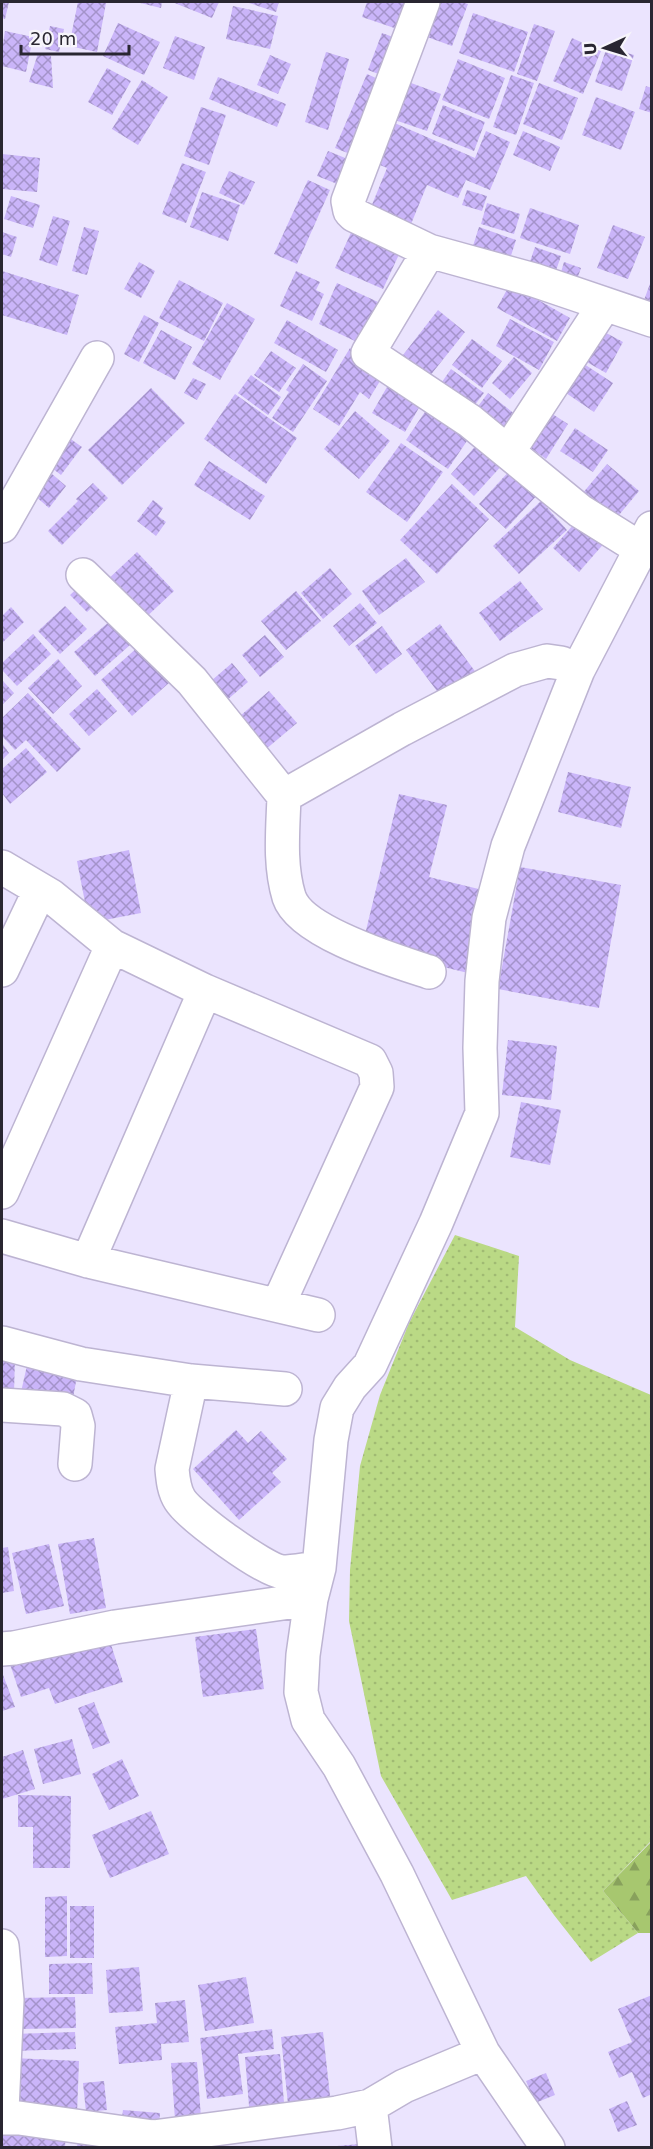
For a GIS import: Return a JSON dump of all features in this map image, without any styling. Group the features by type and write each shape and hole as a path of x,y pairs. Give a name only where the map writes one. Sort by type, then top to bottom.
{"street":[{"path":"423,2 348,201 350,211 429,251 534,280 651,320"},
{"path":"429,251 368,353 470,421 580,511 646,539 578,670 508,846 489,918 482,981 480,1037 482,1113 436,1222 370,1365 350,1387 337,1408 331,1440 325,1515 303,1655 301,1692 308,1720 339,1766 397,1874 483,2053 548,2148"},
{"path":"508,452 605,304"},
{"path":"2,526 97,357"},
{"path":"83,575 192,681 284,796 282,861 290,899 302,914 324,930 359,947 429,972"},
{"path":"284,796 402,729 515,670 547,661 561,663 578,670"},
{"path":"2,867 51,896 112,946 205,991 370,1061 376,1073 377,1087 278,1305"},
{"path":"2,970 40,890"},
{"path":"2,1192 112,946"},
{"path":"88,1261 205,991"},
{"path":"2,1236 88,1261 318,1315"},
{"path":"2,1343 81,1364 191,1381 285,1389"},
{"path":"191,1381 172,1469 173,1484 180,1500 192,1515 249,1556 280,1572 315,1584"},
{"path":"2,1405 63,1409 75,1415 78,1426 75,1464"},
{"path":"2,1649 315,1584"},
{"path":"2,1946 7,2000 2,2110"},
{"path":"2,2118 19,2118 153,2137 337,2113 370,2106 404,2085 483,2053"},
{"path":"370,2106 375,2148"}],"green space":[{"path":"455,1235 519,1256 515,1327 570,1360 651,1395 651,1841 603,1891 638,1933 591,1962 526,1876 452,1900 381,1776 349,1621 350,1570 360,1466 380,1395 409,1323"},
{"path":"651,1842 651,1933 638,1933 603,1891"}],"building":[{"path":"2,2 9,2 5,19 2,18"},
{"path":"78,2 106,3 97,52 69,46"},
{"path":"136,2 162,2 161,8"},
{"path":"172,2 219,2 212,18"},
{"path":"246,2 279,2 276,12"},
{"path":"367,2 417,2 406,32 362,17"},
{"path":"431,2 468,4 452,46 419,34"},
{"path":"233,6 278,16 270,49 226,39"},
{"path":"473,13 528,32 514,72 459,53"},
{"path":"118,23 160,42 144,75 103,56"},
{"path":"534,24 555,31 537,81 517,74"},
{"path":"50,26 64,29 59,52 45,49"},
{"path":"5,31 33,37 26,72 2,66"},
{"path":"382,33 404,41 389,78 368,70"},
{"path":"175,36 205,47 194,80 163,68"},
{"path":"572,38 601,51 583,94 553,81"},
{"path":"607,47 634,55 622,91 595,82"},
{"path":"326,52 349,59 328,130 305,122"},
{"path":"38,53 51,56 53,88 29,82"},
{"path":"270,55 291,64 278,94 257,85"},
{"path":"458,59 505,78 489,119 442,100"},
{"path":"107,68 131,81 112,115 88,102"},
{"path":"367,74 387,83 355,156 335,148"},
{"path":"511,75 534,83 516,135 493,127"},
{"path":"218,77 286,104 277,127 209,99"},
{"path":"142,80 168,97 138,145 112,129"},
{"path":"403,80 441,94 427,131 389,118"},
{"path":"539,83 578,98 562,140 523,124"},
{"path":"646,86 652,88 652,113 639,109"},
{"path":"596,97 635,112 621,150 582,135"},
{"path":"443,105 485,122 474,151 432,134"},
{"path":"201,107 226,115 209,165 184,156"},
{"path":"390,121 475,158 486,131 510,142 490,190 466,180 458,198 427,185 409,229 369,212 387,168 373,162"},
{"path":"523,131 560,147 550,171 513,155"},
{"path":"328,151 355,162 345,187 317,176"},
{"path":"2,154 40,158 37,192 2,189"},
{"path":"182,163 206,172 186,223 162,214"},
{"path":"229,171 255,182 244,205 219,193"},
{"path":"308,180 330,190 297,264 274,254"},
{"path":"467,190 487,196 482,211 462,205"},
{"path":"202,192 240,205 228,241 190,227"},
{"path":"11,196 40,205 33,228 4,219"},
{"path":"487,203 520,214 514,234 481,224"},
{"path":"530,208 579,225 570,254 520,238"},
{"path":"53,216 70,221 57,266 39,260"},
{"path":"613,225 645,237 628,279 597,268"},
{"path":"354,226 402,248 383,289 335,268"},
{"path":"84,227 99,231 87,275 72,271"},
{"path":"479,227 516,240 509,262 472,249"},
{"path":"2,232 17,237 11,257 2,254"},
{"path":"535,247 561,256 552,282 526,273"},
{"path":"139,262 155,271 141,298 124,289"},
{"path":"564,262 581,268 573,291 557,286"},
{"path":"2,271 79,295 67,335 2,315"},
{"path":"296,271 320,282 316,290 324,294 312,321 280,306"},
{"path":"179,280 223,303 204,341 159,318"},
{"path":"652,281 652,315 640,311"},
{"path":"337,283 378,302 359,343 319,324"},
{"path":"510,284 570,318 557,341 497,308"},
{"path":"227,303 255,319 220,380 192,364"},
{"path":"438,310 465,332 429,377 403,355"},
{"path":"144,315 159,323 139,362 124,354"},
{"path":"510,319 554,342 539,370 496,346"},
{"path":"287,320 338,350 326,372 274,343"},
{"path":"595,327 623,342 606,373 578,357"},
{"path":"161,330 192,347 175,380 143,363"},
{"path":"472,339 502,361 482,388 452,365"},
{"path":"350,348 379,366 373,376 380,381 369,399 360,392 339,426 313,409"},
{"path":"271,351 296,368 279,392 254,375"},
{"path":"514,357 532,373 510,399 492,383"},
{"path":"581,362 613,383 594,412 563,391"},
{"path":"303,364 327,381 293,432 272,418"},
{"path":"451,369 484,393 467,415 435,392"},
{"path":"251,375 281,397 268,415 238,393"},
{"path":"193,378 206,384 197,400 184,393"},
{"path":"387,387 420,406 405,432 372,413"},
{"path":"151,388 185,423 122,485 88,450"},
{"path":"488,393 520,418 502,442 470,417"},
{"path":"235,394 297,438 266,484 204,439"},
{"path":"431,403 473,432 448,469 406,440"},
{"path":"543,408 568,424 546,459 521,441"},
{"path":"355,411 390,441 359,479 324,449"},
{"path":"575,428 608,450 593,472 560,451"},
{"path":"65,435 82,447 61,475 44,462"},
{"path":"480,441 504,463 474,496 451,474"},
{"path":"401,443 443,472 407,522 366,492"},
{"path":"209,461 265,496 250,520 194,485"},
{"path":"607,464 639,491 609,527 577,500"},
{"path":"512,468 539,493 506,529 479,504"},
{"path":"52,474 66,486 49,508 34,495"},
{"path":"93,483 108,498 62,545 48,531"},
{"path":"452,484 489,519 437,574 400,540"},
{"path":"153,500 163,508 158,516 166,522 156,536 137,521"},
{"path":"541,501 567,530 519,574 493,546"},
{"path":"581,516 607,540 579,572 553,548"},
{"path":"137,552 174,591 142,621 105,582"},
{"path":"406,558 425,582 379,615 362,591"},
{"path":"330,568 352,594 323,619 301,593"},
{"path":"85,581 101,599 87,612 70,595"},
{"path":"520,581 543,609 500,641 479,613"},
{"path":"296,591 321,621 286,650 261,621"},
{"path":"360,603 377,623 349,646 333,626"},
{"path":"65,606 87,629 60,654 38,631"},
{"path":"11,607 24,622 2,643 2,616"},
{"path":"118,614 138,638 95,676 74,652"},
{"path":"440,624 480,678 446,703 406,650"},
{"path":"382,626 402,654 376,674 355,646"},
{"path":"33,634 51,654 17,686 2,670 2,663"},
{"path":"265,635 284,657 260,677 242,655"},
{"path":"139,646 170,682 132,716 101,680"},
{"path":"58,659 82,686 53,714 28,688"},
{"path":"232,663 248,682 220,706 204,687"},
{"path":"2,680 14,693 2,705"},
{"path":"97,689 117,711 89,736 69,714"},
{"path":"269,691 297,723 259,755 232,723"},
{"path":"28,693 81,749 57,772 26,740 15,750 2,736 2,718"},
{"path":"2,743 9,753 2,760"},
{"path":"26,748 47,772 10,804 2,793 2,769"},
{"path":"568,772 631,787 621,828 558,812"},
{"path":"399,794 447,805 429,877 487,891 468,973 362,947"},
{"path":"129,850 141,913 89,923 77,861"},
{"path":"520,867 621,885 599,1008 498,989"},
{"path":"508,1040 557,1046 551,1100 502,1095"},
{"path":"521,1102 561,1110 550,1165 510,1157"},
{"path":"2,1358 15,1358 14,1393 2,1393"},
{"path":"28,1361 78,1371 72,1403 21,1392"},
{"path":"236,1430 248,1443 261,1431 287,1459 272,1473 281,1482 239,1520 193,1469"},
{"path":"94,1538 106,1608 70,1614 58,1544"},
{"path":"49,1544 64,1606 26,1614 12,1553"},
{"path":"8,1547 14,1591 2,1593 2,1548"},
{"path":"256,1629 264,1689 203,1697 195,1637"},
{"path":"107,1632 123,1682 55,1704 49,1688 21,1697 10,1664"},
{"path":"2,1672 15,1707 2,1711"},
{"path":"94,1702 110,1743 93,1749 78,1708"},
{"path":"72,1739 81,1774 43,1784 34,1749"},
{"path":"23,1750 35,1789 2,1799 2,1757"},
{"path":"122,1759 139,1796 109,1810 92,1774"},
{"path":"18,1795 71,1796 70,1868 33,1868 33,1827 18,1827"},
{"path":"151,1811 169,1854 110,1878 92,1835"},
{"path":"67,1896 67,1956 45,1957 45,1897"},
{"path":"70,1906 94,1906 94,1958 70,1958"},
{"path":"92,1963 93,1994 49,1994 49,1964"},
{"path":"139,1967 143,2011 109,2013 106,1970"},
{"path":"246,1977 254,2023 205,2031 198,1985"},
{"path":"652,1995 652,2094 643,2098 632,2072 619,2078 608,2052 632,2042 618,2009"},
{"path":"75,1997 76,2028 18,2029 17,1998"},
{"path":"185,2000 189,2042 161,2044 162,2060 119,2064 115,2027 157,2023 155,2003"},
{"path":"272,2029 274,2049 238,2054 243,2094 207,2099 200,2038"},
{"path":"75,2032 76,2049 13,2051 13,2034"},
{"path":"323,2032 331,2105 288,2104 281,2037"},
{"path":"280,2054 285,2115 250,2118 245,2057"},
{"path":"13,2058 79,2061 77,2114 12,2112"},
{"path":"197,2062 201,2118 175,2120 171,2063"},
{"path":"546,2073 555,2095 535,2103 526,2081"},
{"path":"104,2081 107,2110 86,2112 83,2083"},
{"path":"627,2101 637,2125 618,2132 609,2109"},
{"path":"123,2110 160,2113 159,2127 121,2124"},
{"path":"2,2125 66,2131 65,2148 2,2148"},
{"path":"78,2136 116,2148 77,2148"},
{"path":"360,2144 360,2148 338,2148 337,2146"}]}
